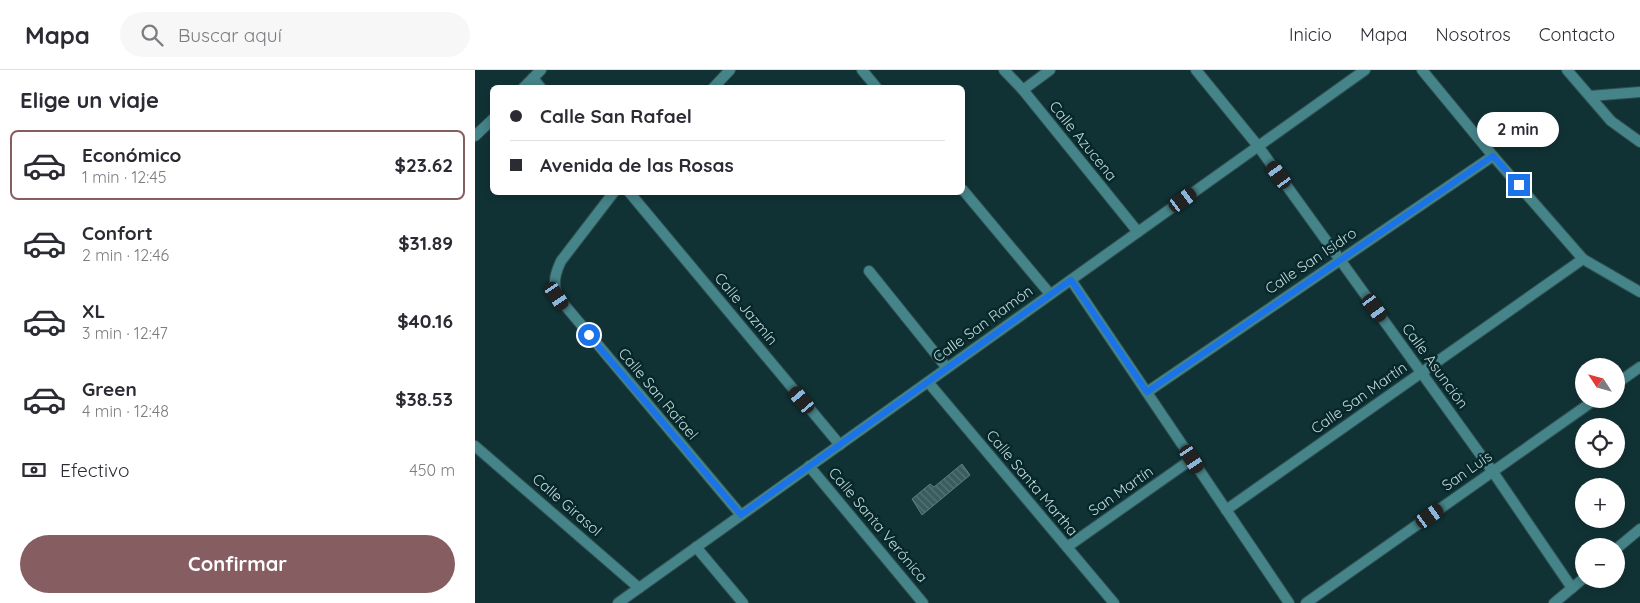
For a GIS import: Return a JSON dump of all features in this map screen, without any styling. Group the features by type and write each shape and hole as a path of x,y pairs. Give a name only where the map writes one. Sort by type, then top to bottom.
{"street":[{"path":"526,85 541,70"},
{"path":"716,85 730,70"},
{"path":"862,70 874,85"},
{"name":"Calle Azucena","path":"1004,70 1023,90 1138,232"},
{"path":"1023,90 1050,70"},
{"name":"Calle Asunción","path":"1196,70 1258,146 1493,472 1572,588"},
{"name":"Calle San Ramón","path":"618,603 1365,70"},
{"path":"1422,70 1583,260 1640,292"},
{"path":"1567,70 1611,121 1640,142"},
{"path":"533,78 539,85"},
{"path":"1590,96 1640,92"},
{"path":"475,136 490,122"},
{"name":"Calle San Isidro","path":"1147,392 1493,156"},
{"path":"965,192 1050,294"},
{"name":"Calle San Rafael","path":"611,195 561,261 555,273 554,284 557,296 741,515"},
{"name":"Calle Jazmín","path":"632,195 840,445"},
{"name":"Calle San Martín","path":"1226,510 1583,260"},
{"path":"869,270 947,368"},
{"path":"1071,280 1289,603"},
{"path":"1625,378 1640,368"},
{"name":"Calle Santa Martha","path":"928,382 1115,603"},
{"name":"San Luis","path":"1306,603 1583,408"},
{"name":"Calle Girasol","path":"475,446 639,588"},
{"name":"San Martín","path":"1067,546 1192,459"},
{"name":"Calle Santa Verónica","path":"809,466 923,603"},
{"path":"1625,542 1640,529"},
{"path":"696,547 743,603"},
{"path":"1554,603 1575,586"}],"building":[{"path":"962,464 970,475 922,515 912,499 930,484 934,487"}],"route":[{"path":"589,335 741,515 1071,280 1147,392 1493,156 1519,185"}]}
